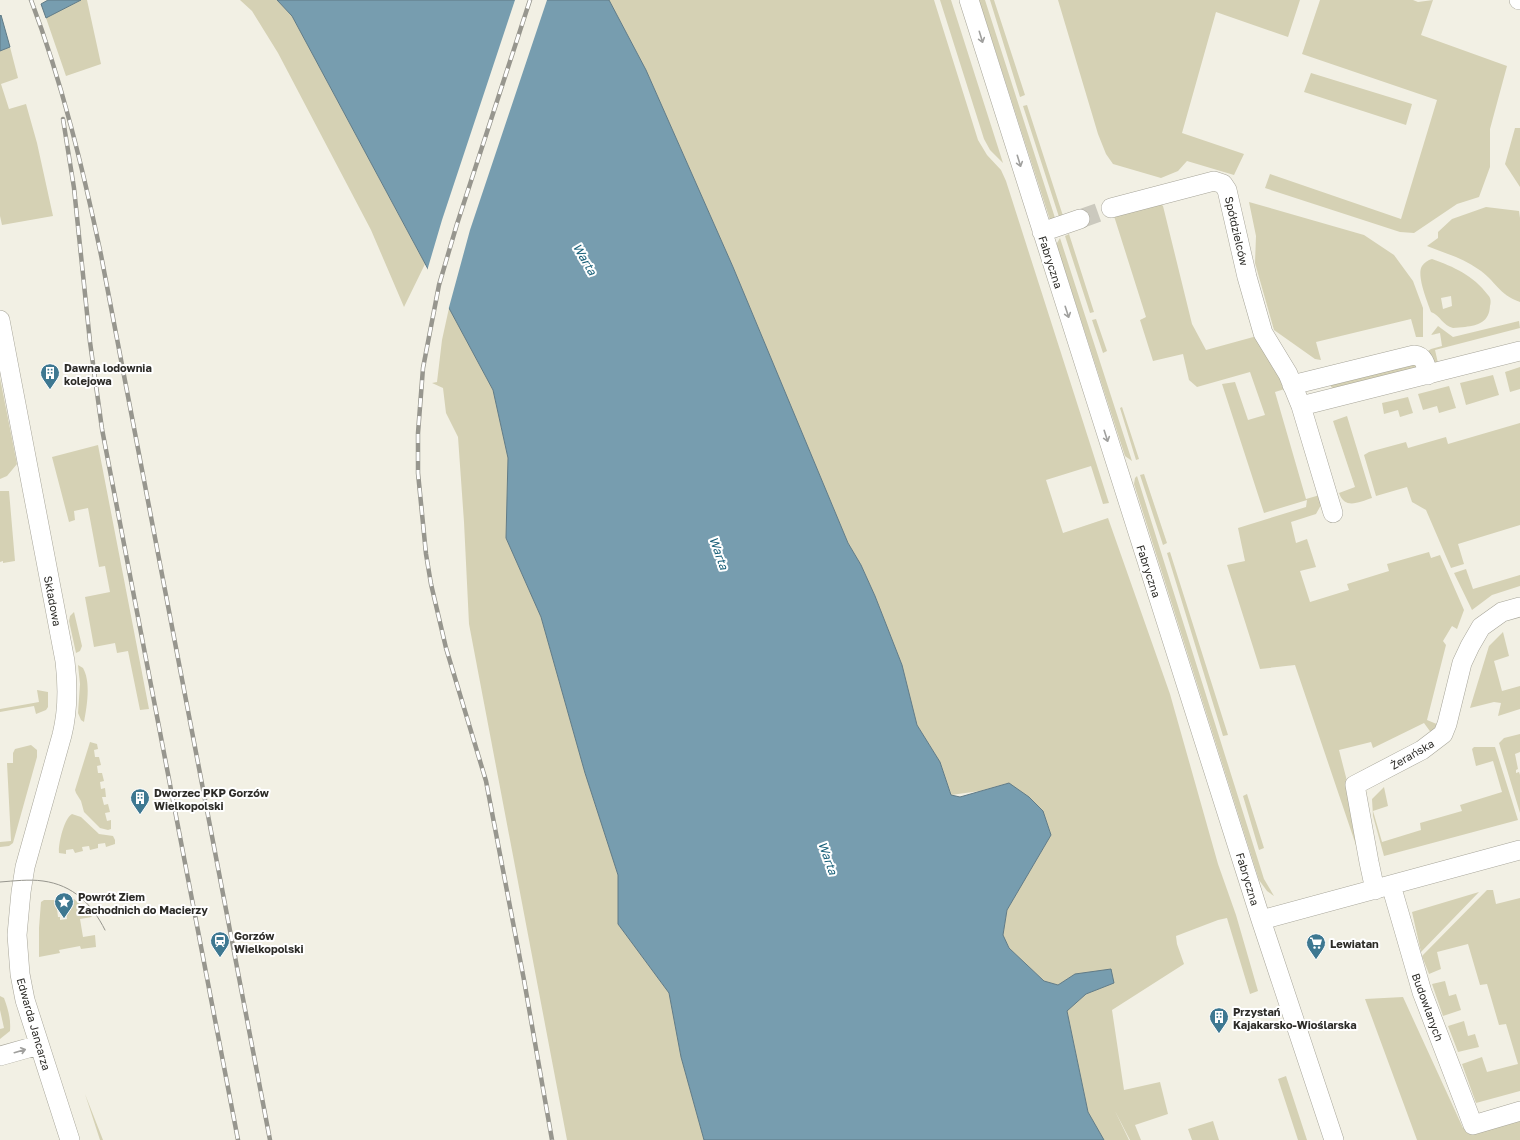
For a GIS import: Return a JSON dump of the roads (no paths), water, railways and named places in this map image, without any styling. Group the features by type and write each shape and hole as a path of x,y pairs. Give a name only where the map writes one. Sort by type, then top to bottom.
{"street":[{"name":"Fabryczna","path":"969,0 1261,920 1334,1140"},
{"name":"Spółdzielców","path":"1111,208 1214,181 1223,184 1227,190 1263,333 1288,374 1301,406 1333,513"},
{"path":"1042,232 1080,219"},
{"name":"Składowa","path":"0,320 67,677 65,722 25,867 23,881"},
{"path":"1301,406 1520,351"},
{"path":"1292,385 1414,355 1423,359 1428,375"},
{"name":"Żerańska","path":"1383,887 1369,862 1355,785 1422,750 1443,734 1447,724 1462,663 1481,627 1502,612 1520,607"},
{"path":"1261,920 1520,850"},
{"name":"Edwarda Jancarza","path":"23,881 18,915 17,935 20,974 25,1000 70,1140"},
{"name":"Budowlanych","path":"1383,887 1473,1125 1520,1111"},
{"path":"0,1056 39,1045"}],"water":[{"path":"48,0 81,0 46,18 41,4"},
{"name":"Warta","path":"277,0 609,0 646,70 733,267 848,543 861,565 875,596 902,665 917,725 940,762 951,795 960,797 1009,783 1029,797 1043,811 1051,835 1007,910 1003,935 1009,948 1044,981 1058,985 1075,974 1111,969 1114,983 1086,994 1067,1011 1088,1112 1104,1140 704,1140 681,1057 669,993 618,924 618,875 585,773 541,617 506,538 508,458 493,390 292,16"},
{"path":"1,15 10,47 0,51 0,16"}],"tunnel":[{"path":"1080,219 1111,208"}],"tram line":[{"path":"0,882 38,880 54,883 64,887 72,891 88,904 105,930"}],"railway":[{"path":"31,0 52,62 71,126 101,255 270,1140"},
{"path":"530,0 457,224 439,285 423,368 418,433 418,473 426,554 431,584 446,648 486,781 524,980 552,1140"},
{"path":"63,119 74,188 90,342 102,429 238,1140"}],"place":[{"name":"Dawna lodownia kolejowa","path":"50,390"},
{"name":"Dworzec PKP Gorzów Wielkopolski","path":"140,815"},
{"name":"Powrót Ziem Zachodnich do Macierzy","path":"64,919"},
{"name":"Gorzów Wielkopolski","path":"220,958"},
{"name":"Lewiatan","path":"1316,960"},
{"name":"Przystań Kajakarsko-Wioślarska","path":"1219,1034"}]}
